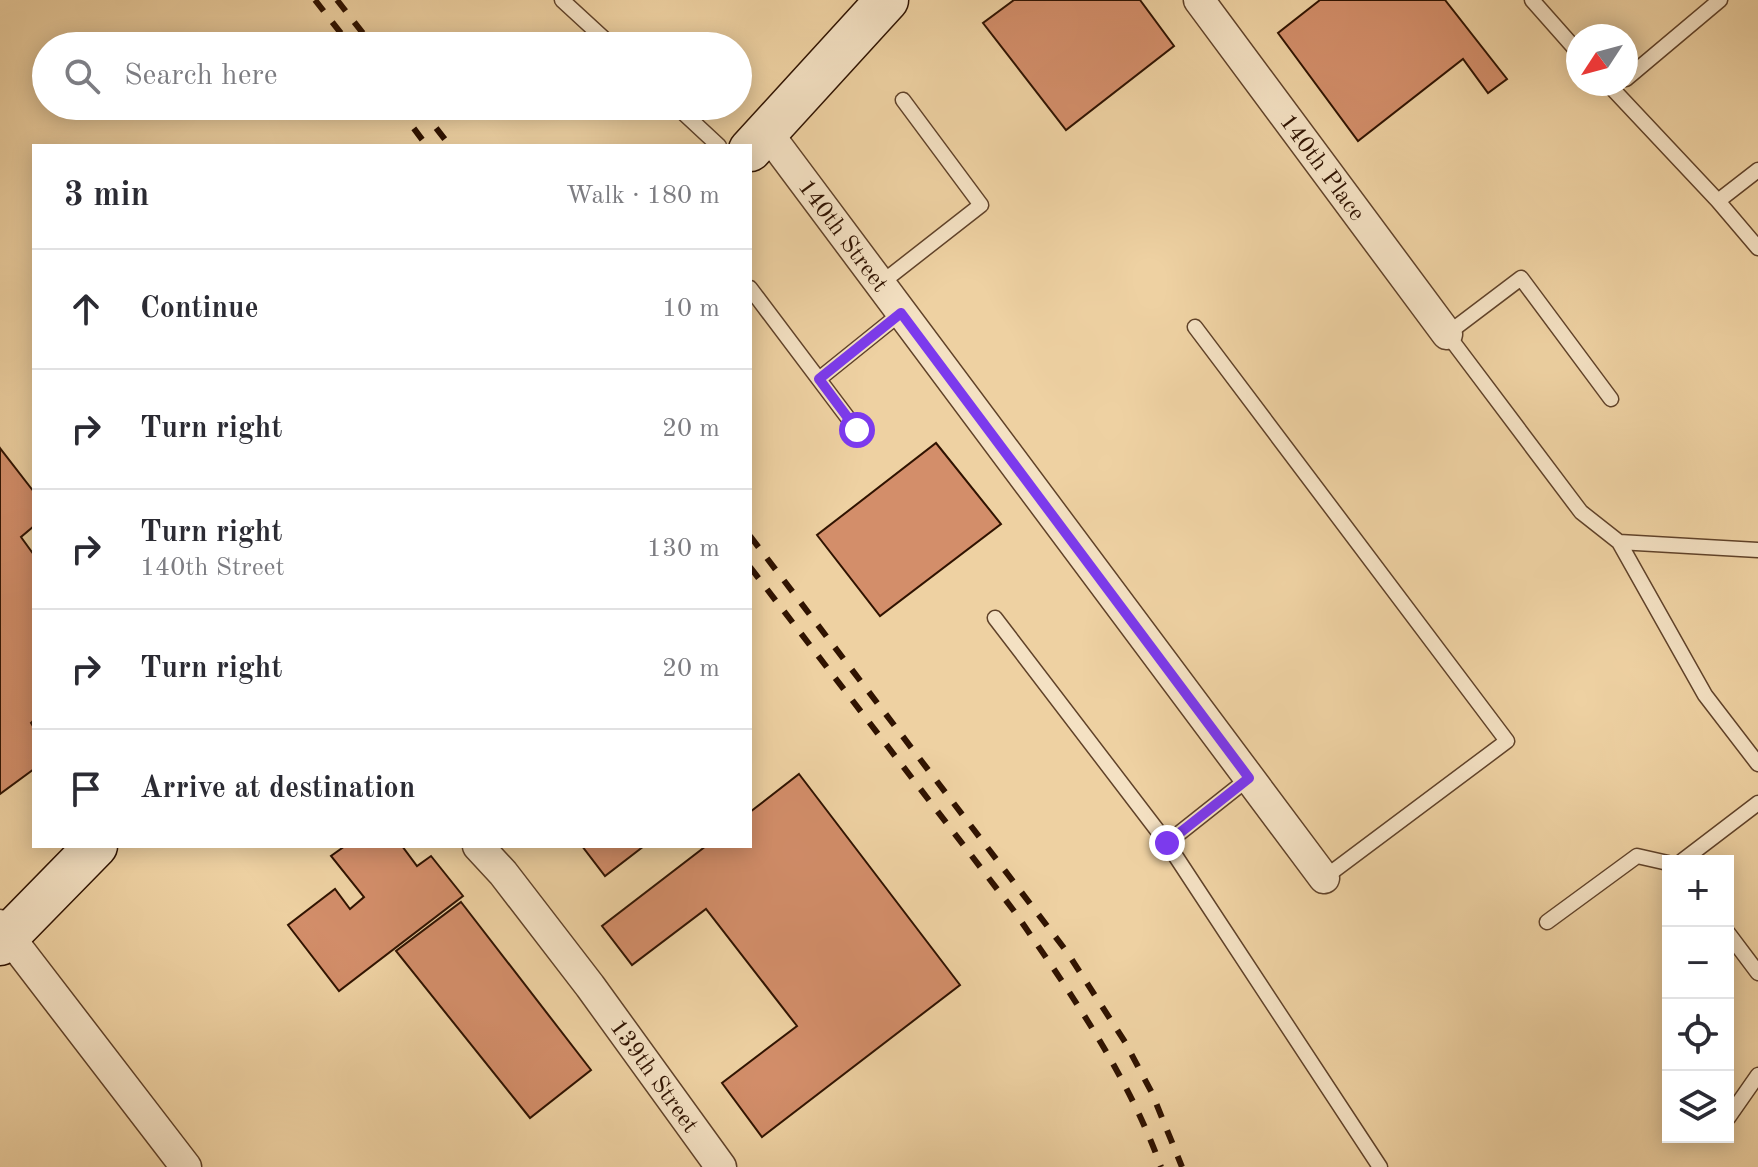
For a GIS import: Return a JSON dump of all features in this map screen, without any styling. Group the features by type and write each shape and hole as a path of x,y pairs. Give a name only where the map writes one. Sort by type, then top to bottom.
{"main road":[{"path":"758,140 887,0"},
{"path":"3,935 94,848"}],"street":[{"name":"140th Place","path":"1199,0 1447,334"},
{"name":"140th Street","path":"758,140 880,284 1324,878"},
{"name":"139th Street","path":"480,848 503,873 590,986 721,1167"},
{"path":"3,935 186,1167"}],"lane":[{"path":"562,0 597,32"},
{"path":"1532,0 1566,38"},
{"path":"1638,69 1720,0"},
{"path":"1623,96 1758,248"},
{"path":"880,284 981,205 903,100"},
{"path":"691,120 717,144"},
{"path":"1718,201 1758,170"},
{"path":"1611,399 1521,278 1447,334 1581,512 1619,542 1705,695 1758,764"},
{"path":"752,291 857,430"},
{"path":"819,379 901,313"},
{"path":"1195,327 1507,741 1324,878"},
{"path":"1619,542 1758,550"},
{"path":"995,618 1167,843 1380,1167"},
{"path":"1167,843 1249,778"},
{"path":"1690,855 1758,803"},
{"path":"1547,922 1637,856 1662,862"},
{"path":"1734,941 1758,973"},
{"path":"1734,1109 1758,1075"}],"building":[{"path":"1014,0 1140,0 1174,46 1066,130 983,23"},
{"path":"1320,0 1445,0 1507,79 1488,93 1463,59 1358,141 1278,33"},
{"path":"936,443 1001,524 880,616 817,535"},
{"path":"0,448 32,489 32,528 21,537 32,552 32,770 0,794"},
{"path":"799,774 960,985 762,1137 722,1083 797,1026 706,909 632,965 602,926 703,848 752,848 752,810"},
{"path":"342,848 404,848 417,866 431,856 463,896 339,991 288,925 335,889 350,909 364,897 331,856"},
{"path":"584,848 641,848 605,876"},
{"path":"461,902 591,1070 530,1118 396,951"}],"railway":[{"path":"315,0 340,32"},
{"path":"337,0 362,32"},
{"path":"408,120 426,144"},
{"path":"430,120 448,144"},
{"path":"752,539 1067,952 1125,1042 1152,1093 1182,1167"},
{"path":"752,570 1035,941 1114,1066 1161,1167"}],"route":[{"path":"857,430 819,379 901,313 1249,778 1167,843"}]}
